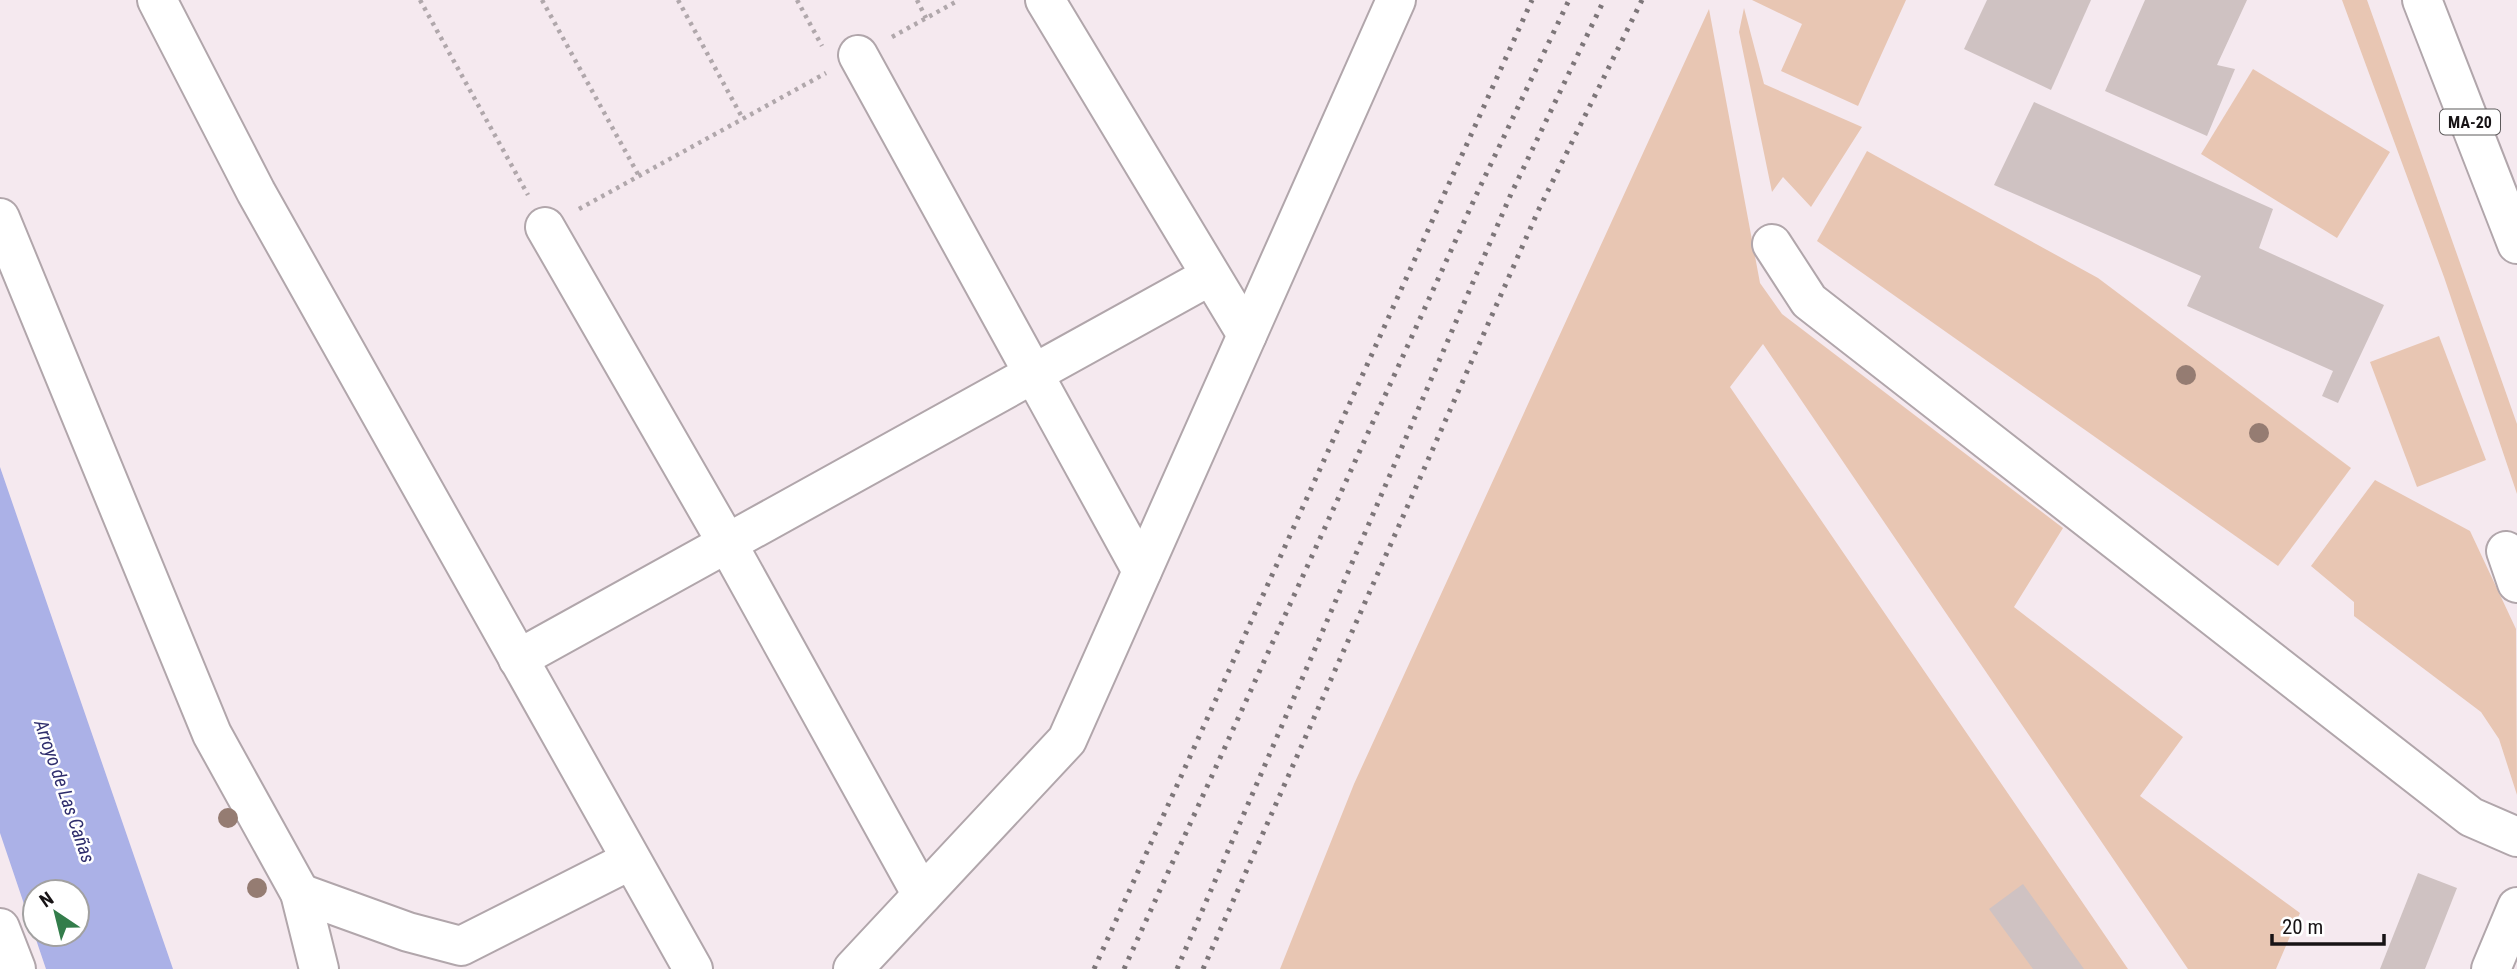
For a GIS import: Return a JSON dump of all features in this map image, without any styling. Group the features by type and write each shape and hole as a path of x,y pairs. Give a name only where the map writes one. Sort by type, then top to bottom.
{"main road":[{"path":"157,0 256,192 693,969"},
{"path":"1045,0 1247,335"},
{"path":"853,969 1068,740 1396,0"},
{"name":"MA-20","path":"2422,0 2517,244"},
{"path":"846,62 1033,374 1142,571"},
{"path":"0,218 212,734 300,893 319,969"},
{"path":"545,227 727,543 922,895"},
{"path":"1772,244 1809,301 2471,817 2517,837"},
{"path":"518,659 1210,276"},
{"path":"300,893 408,932 461,946 631,860"},
{"path":"2491,969 2517,907"},
{"path":"0,928 16,969"}],"path":[{"path":"420,0 545,227 959,0"},
{"path":"542,0 639,176"},
{"path":"678,0 743,119"},
{"path":"797,0 846,62"},
{"path":"917,0 926,18"}],"shaded area":[{"path":"1752,0 1906,0 1858,106 1781,71 1802,24"},
{"path":"2342,0 2367,0 2517,424 2517,494 2444,277"},
{"path":"1744,8 1764,84 1862,127 1811,207 1783,177 1772,192 1739,32"},
{"path":"1709,9 1760,283 1782,314 2063,528 2014,607 2183,737 2140,796 2300,913 2276,969 2188,969 1763,344 1730,387 2128,969 1280,969 1354,784"},
{"path":"2253,69 2390,152 2337,238 2201,154"},
{"path":"1867,151 2098,278 2351,468 2278,566 1817,241"},
{"path":"2439,336 2486,460 2417,487 2370,362"},
{"path":"2375,480 2470,531 2516,629 2517,795 2499,739 2481,712 2354,616 2354,602 2311,566"}],"water":[{"name":"Arroyo de Las Cañas","path":"0,467 173,969 46,969 39,948 91,948 91,878 21,878 21,895 0,833"}],"building":[{"path":"1987,0 2091,0 2051,90 1964,49"},
{"path":"2145,0 2247,0 2217,65 2235,69 2207,136 2105,91"},
{"path":"2034,102 2273,209 2259,248 2384,305 2338,403 2322,396 2333,371 2187,306 2201,276 1994,185"},
{"path":"2418,873 2457,888 2425,969 2380,969"},
{"path":"2023,884 2084,969 2033,969 1989,909"}],"railway":[{"path":"1094,969 1532,0"},
{"path":"1124,969 1479,189 1569,0"},
{"path":"1177,969 1511,194 1604,0"},
{"path":"1203,969 1538,211 1642,0"}]}
